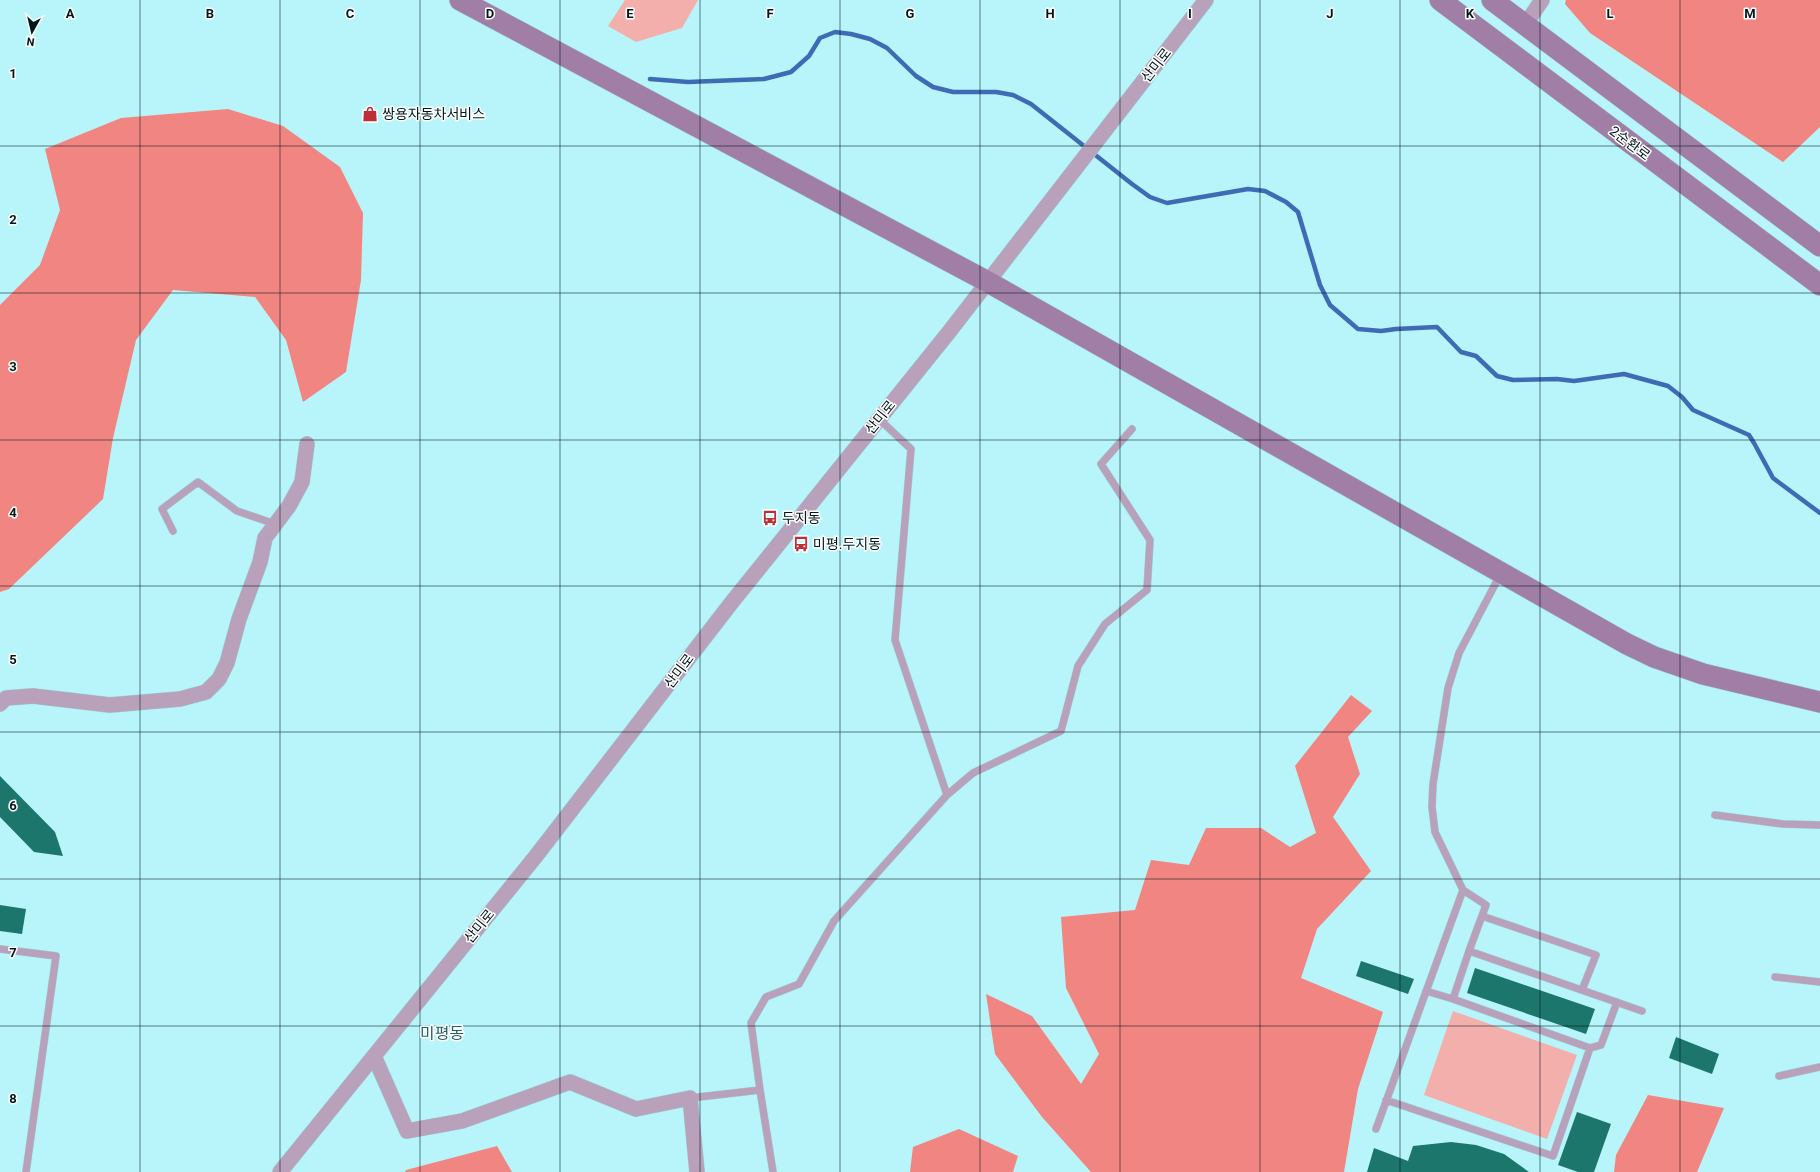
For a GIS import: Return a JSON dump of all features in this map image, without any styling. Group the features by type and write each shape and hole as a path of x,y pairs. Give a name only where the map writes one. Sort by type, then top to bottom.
{"street":[{"name":"산미로","path":"280,1172 536,856 732,602 988,282 1206,0"},
{"name":"2순환로","path":"1440,0 1820,285"},
{"path":"1492,0 1820,246"},
{"path":"1525,25 1542,0"},
{"path":"465,1 988,282 1627,644 1680,667 1723,680 1820,702"},
{"path":"0,704 6,698 33,696 110,705 137,704 180,699 206,692 219,679 227,663 240,618 260,562 265,538 289,506 302,482 307,444"},
{"path":"374,1056 407,1131 462,1121 570,1082 636,1109 690,1098 697,1172"}],"lane":[{"path":"879,418 911,449 895,640 947,796"},
{"path":"773,1172 760,1090 752,1023 766,997 798,984 834,921 947,796 973,773 1061,731 1078,666 1105,624 1147,590 1150,540 1101,464 1132,429"},
{"path":"172,531 162,509 198,482 237,510 275,524"},
{"path":"1453,999 1486,905 1463,890 1435,832 1432,807 1433,784 1448,688 1459,653 1501,573"},
{"path":"1715,815 1783,824 1820,825"},
{"path":"1376,1130 1463,890"},
{"path":"1482,916 1596,955 1582,990"},
{"path":"0,949 56,956 26,1172"},
{"path":"1470,951 1642,1011"},
{"path":"1775,977 1820,982"},
{"path":"1426,991 1453,999 1590,1048 1601,1045 1617,1002"},
{"path":"1386,1100 1553,1156 1590,1048"},
{"path":"1779,1076 1820,1067"},
{"path":"690,1098 760,1090"}],"shaded area":[{"path":"625,0 698,0 682,28 636,42 608,26"},
{"path":"1566,0 1820,0 1820,127 1783,162 1590,33 1565,4"},
{"path":"228,109 283,126 340,167 363,213 361,280 346,372 303,402 286,340 255,297 173,290 136,340 113,438 103,499 9,589 0,592 0,305 40,265 60,210 45,149 121,118"},
{"path":"1351,695 1372,711 1348,737 1360,774 1333,817 1371,871 1317,929 1301,978 1383,1012 1358,1089 1344,1172 1091,1172 1042,1117 995,1054 986,994 1032,1016 1081,1084 1099,1054 1066,988 1061,917 1135,910 1151,860 1189,865 1206,828 1261,828 1290,847 1316,833 1295,766"},
{"path":"1453,1011 1577,1055 1547,1139 1424,1095"},
{"path":"1648,1095 1724,1108 1697,1172 1614,1172 1616,1155"},
{"path":"959,1129 1018,1156 1013,1172 910,1172 913,1147"},
{"path":"497,1146 512,1172 405,1172 406,1170"}],"building":[{"path":"0,776 55,832 63,856 34,852 0,817"},
{"path":"0,905 26,909 22,934 0,931"},
{"path":"1361,961 1414,979 1408,994 1356,976"},
{"path":"1475,968 1595,1009 1586,1034 1467,993"},
{"path":"1676,1037 1719,1054 1712,1074 1669,1058"},
{"path":"1577,1112 1611,1124 1594,1172 1578,1172 1558,1165"},
{"path":"1451,1142 1476,1145 1504,1154 1529,1172 1367,1172 1374,1148 1408,1161 1413,1146"}],"waterway":[{"path":"650,79 688,82 764,79 791,72 809,56 820,38 835,32 870,39 887,48 916,76 933,87 953,92 996,92 1013,95 1031,104 1150,197 1167,203 1248,189 1265,191 1286,202 1298,212 1320,285 1330,305 1358,329 1381,331 1437,327 1461,352 1476,356 1497,376 1513,380 1557,379 1574,381 1624,374 1668,386 1682,397 1693,410 1749,435 1773,478 1820,513"}],"place":[{"name":"쌍용자동차서비스","path":"370,114"},
{"name":"두지동","path":"770,518"},
{"name":"미평.두지동","path":"801,544"}],"district":[{"name":"미평동","path":"442,1033"}]}
